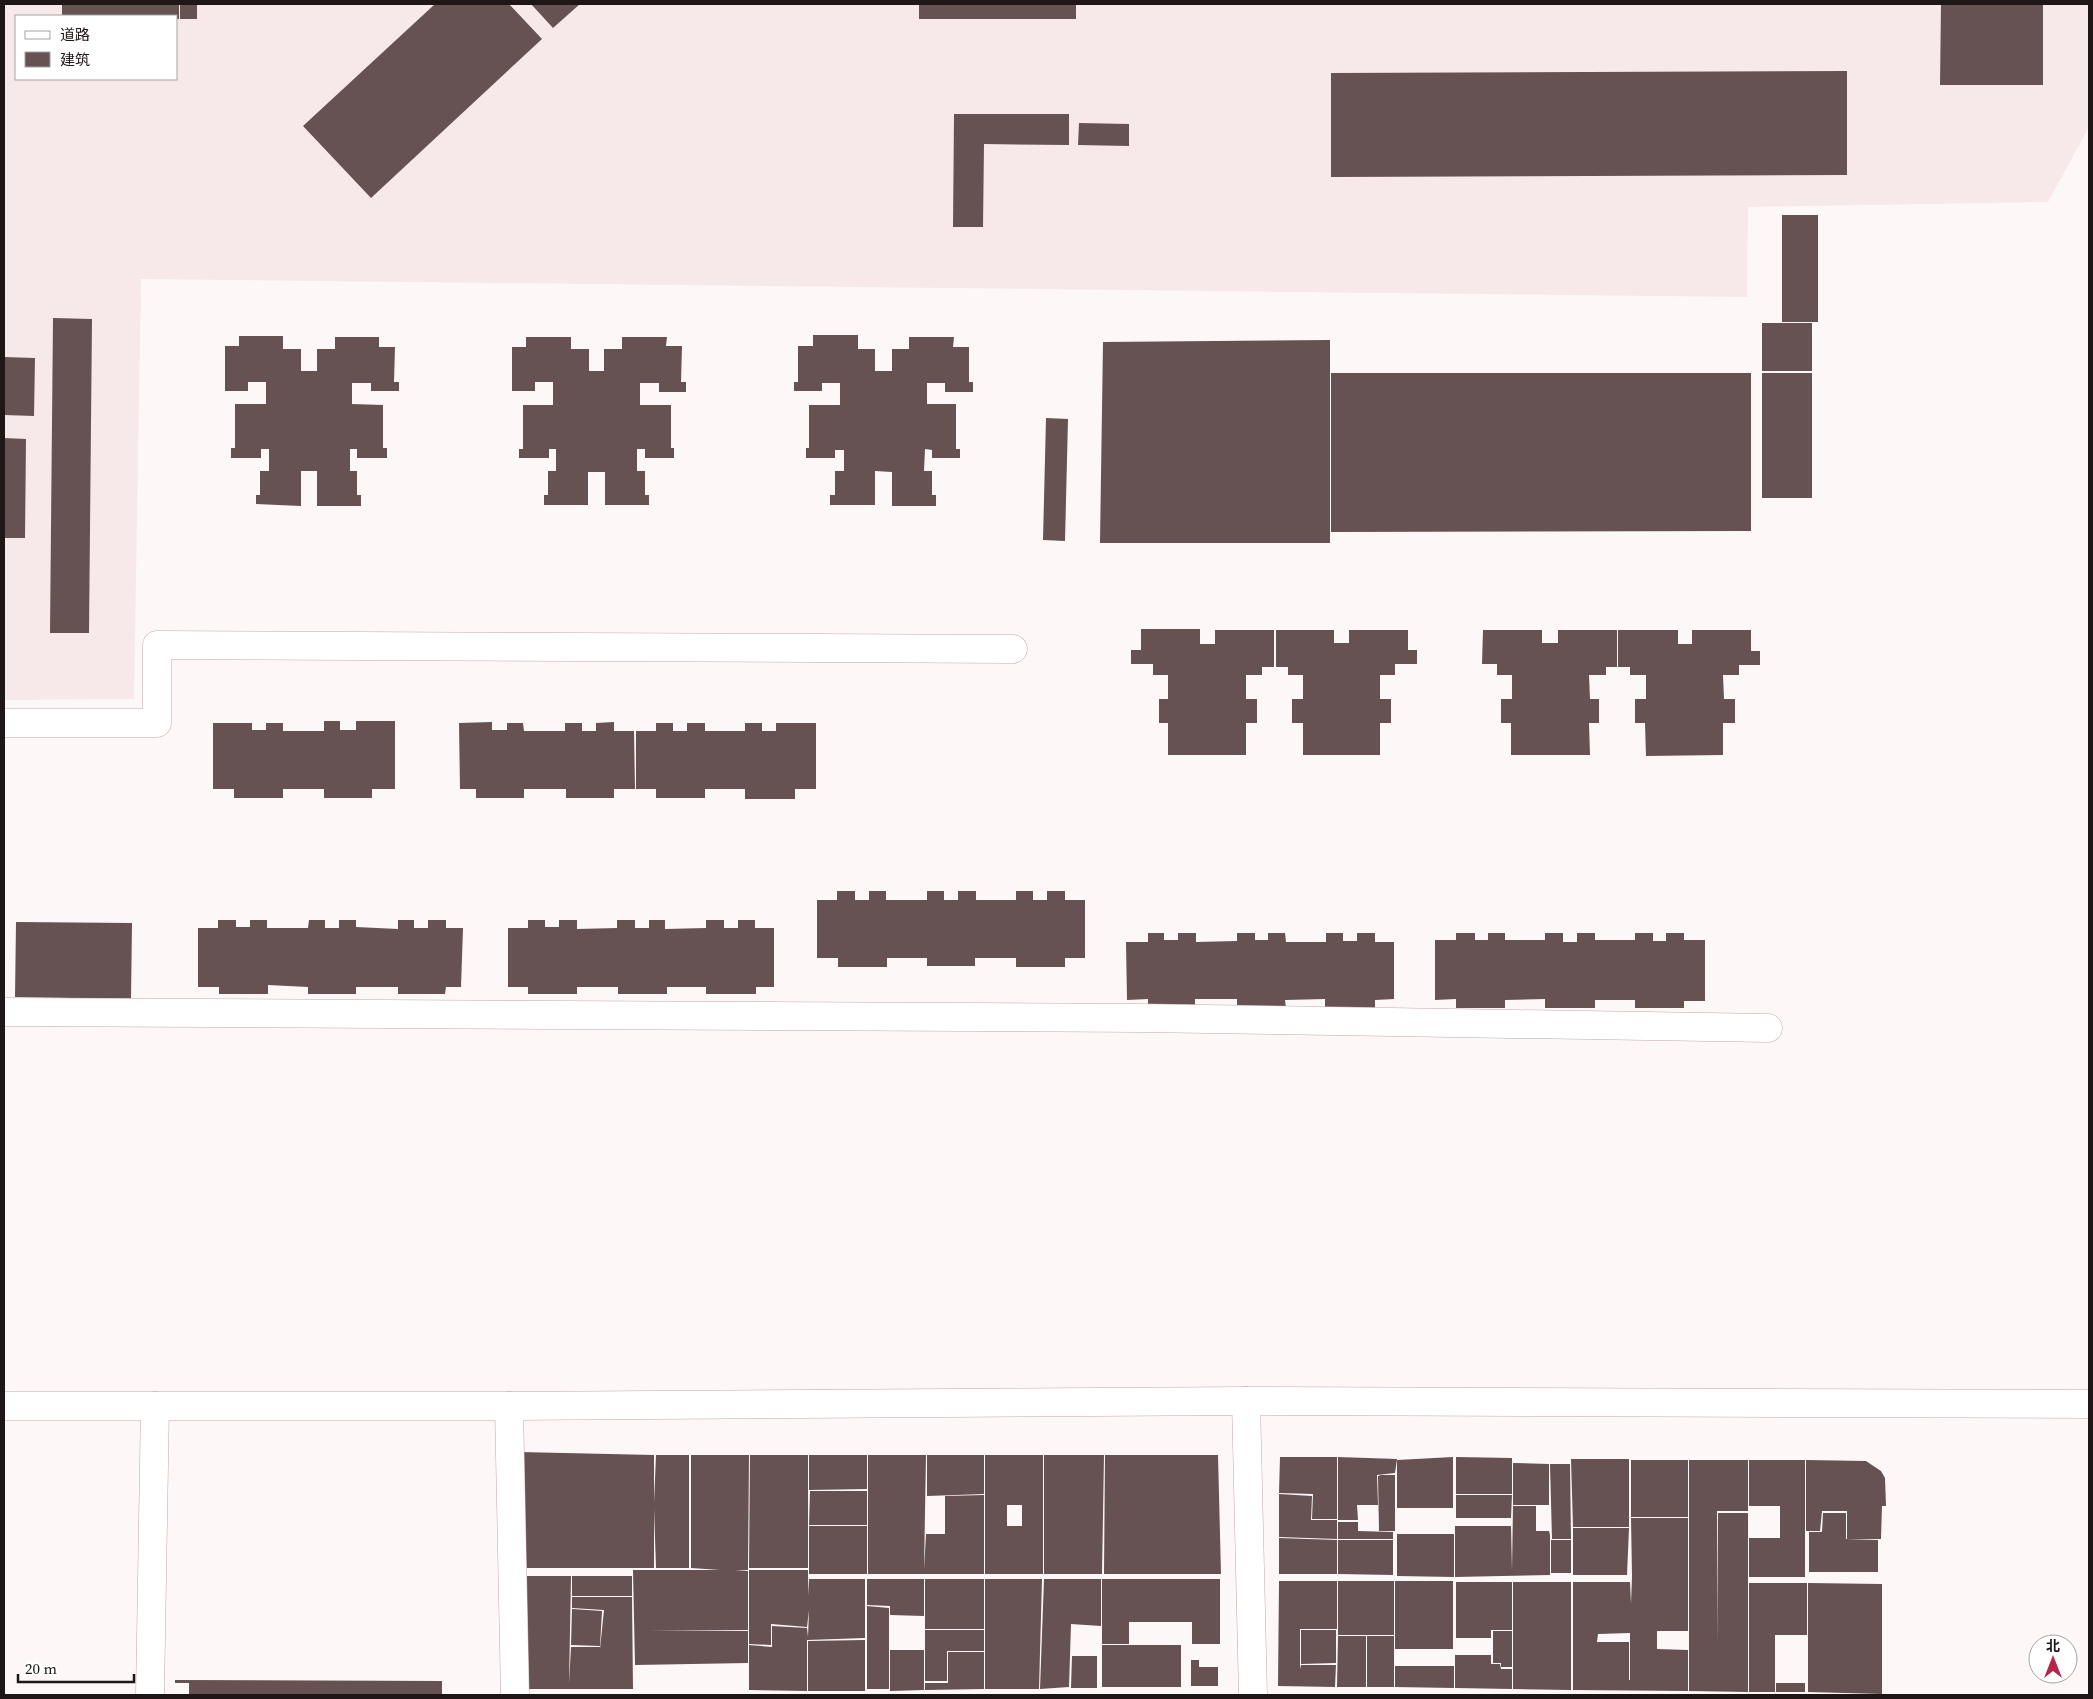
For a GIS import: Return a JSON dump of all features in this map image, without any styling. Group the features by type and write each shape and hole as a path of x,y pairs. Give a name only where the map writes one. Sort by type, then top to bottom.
{"street":[{"path":"4,722 157,722 157,646 1013,649"},
{"path":"4,1012 1131,1018 1768,1028"},
{"path":"4,1406 509,1406 1246,1401 2089,1404"},
{"path":"1246,1401 1254,1695"},
{"path":"150,1695 155,1406"},
{"path":"509,1406 515,1695"}],"shaded area":[{"path":"4,4 2089,4 2089,127 2048,202 1748,207 1747,297 141,279 134,699 4,700"}],"building":[{"path":"62,4 179,4 179,19 178,15 62,15"},
{"path":"180,4 197,4 197,19 180,19"},
{"path":"435,4 509,4 542,39 371,198 303,126"},
{"path":"531,4 580,4 553,28"},
{"path":"919,4 1076,4 1076,19 919,19"},
{"path":"1941,4 2043,4 2043,85 1940,85"},
{"path":"1847,71 1847,175 1331,177 1331,73"},
{"path":"954,114 1069,114 1069,145 984,144 983,227 953,227"},
{"path":"1079,123 1129,124 1129,146 1078,145"},
{"path":"1782,215 1818,215 1818,322 1782,322"},
{"path":"53,318 92,319 89,633 50,633"},
{"path":"1762,323 1812,323 1812,371 1762,371"},
{"path":"813,335 858,335 858,349 875,349 875,371 892,371 892,349 909,349 909,337 954,337 953,347 969,347 969,382 973,382 973,392 945,392 945,383 927,383 927,404 956,404 956,449 960,449 960,458 932,458 932,450 925,449 924,471 932,471 932,495 936,495 936,506 892,506 892,472 875,471 875,505 830,505 830,495 835,495 835,471 844,471 844,450 835,450 835,458 806,458 806,448 809,448 809,405 840,405 840,383 822,383 822,391 794,391 794,382 798,382 798,346 813,346"},
{"path":"239,336 283,336 283,349 301,349 301,371 317,371 317,349 335,349 335,337 379,337 379,347 395,347 394,382 399,382 399,391 371,391 371,383 352,383 352,404 383,405 383,448 387,448 387,458 357,458 357,449 350,449 350,471 357,471 357,495 361,495 361,506 317,506 317,471 301,471 301,506 256,504 256,495 260,495 260,471 269,471 269,449 261,449 261,458 231,458 231,448 235,448 235,404 266,404 266,382 248,382 248,391 225,391 225,346 239,346"},
{"path":"526,337 571,337 571,349 589,349 589,371 604,371 604,349 622,349 622,337 667,337 666,346 682,346 681,382 686,382 686,392 659,392 659,383 640,383 640,405 671,405 671,448 674,448 674,458 645,458 645,449 637,449 637,471 645,471 645,495 649,495 649,505 605,505 605,472 588,472 588,505 544,505 544,495 548,495 548,471 556,471 556,449 549,449 549,458 519,458 519,449 523,449 523,405 553,405 553,382 535,382 535,391 512,391 512,347 526,347"},
{"path":"1330,340 1330,543 1100,543 1103,342"},
{"path":"4,357 35,358 34,416 4,415"},
{"path":"1331,373 1751,373 1751,531 1331,532"},
{"path":"1762,373 1812,373 1812,498 1762,498"},
{"path":"1046,418 1068,419 1065,541 1043,540"},
{"path":"4,438 26,439 25,538 4,538"},
{"path":"1141,629 1200,629 1200,644 1215,644 1215,630 1274,630 1274,667 1262,667 1262,675 1246,675 1246,699 1257,699 1257,723 1246,723 1246,755 1168,755 1168,723 1159,723 1159,699 1168,699 1168,675 1153,675 1153,664 1131,664 1131,650 1141,650"},
{"path":"1276,630 1334,630 1334,643 1349,643 1349,630 1408,630 1408,650 1417,650 1417,664 1395,664 1395,675 1380,675 1380,699 1391,699 1391,723 1380,723 1380,755 1303,755 1303,723 1292,723 1292,699 1303,699 1303,675 1288,675 1288,667 1276,667"},
{"path":"1483,630 1542,630 1542,643 1558,643 1558,630 1617,630 1617,667 1606,667 1606,675 1589,675 1590,699 1599,699 1599,723 1589,723 1590,755 1511,755 1511,723 1501,723 1501,699 1512,699 1512,675 1497,675 1497,664 1482,664"},
{"path":"1618,630 1678,630 1678,644 1692,644 1692,630 1751,630 1751,651 1760,651 1760,665 1739,665 1739,675 1723,675 1724,699 1735,699 1735,723 1723,723 1723,755 1646,756 1645,723 1635,723 1635,699 1646,699 1646,675 1630,675 1630,667 1618,667"},
{"path":"324,721 340,721 340,730 356,730 356,721 395,721 395,789 372,789 372,798 324,798 324,789 283,789 283,798 234,798 234,789 213,789 213,723 252,723 252,730 266,730 266,723 283,723 283,731 324,731"},
{"path":"492,722 492,730 507,730 507,723 523,723 524,731 565,731 565,723 582,723 582,731 596,731 596,723 614,722 614,731 634,731 635,789 614,789 614,798 566,798 566,789 524,789 524,798 476,798 476,789 460,789 459,723"},
{"path":"656,723 673,723 673,731 687,731 687,723 705,723 705,731 745,731 745,723 762,723 762,731 776,731 776,723 816,723 816,789 795,789 795,799 745,799 745,789 705,789 705,798 656,798 656,789 636,789 636,731 656,731"},
{"path":"837,891 855,891 855,900 869,900 869,891 886,891 886,900 927,900 927,891 944,891 944,900 958,900 958,891 976,891 976,900 1016,900 1016,891 1033,891 1033,900 1047,900 1047,891 1065,891 1065,900 1085,900 1085,958 1065,958 1065,967 1016,967 1016,958 975,958 975,966 927,966 927,958 887,958 887,967 838,967 838,958 817,958 817,900 837,900"},
{"path":"218,920 236,920 236,927 250,927 250,920 267,920 267,928 308,928 309,920 325,920 325,928 339,928 339,920 356,920 356,927 398,929 398,920 414,920 414,928 428,928 428,920 446,920 446,928 463,928 461,987 446,987 445,994 398,994 398,987 356,987 356,994 308,994 308,987 268,985 268,994 219,994 219,987 198,987 198,928 218,928"},
{"path":"528,920 545,920 545,927 559,927 559,920 577,920 577,929 617,928 617,920 635,920 635,928 649,928 649,920 665,920 665,929 706,928 706,920 724,920 724,928 738,928 738,920 755,920 755,928 774,928 774,987 756,987 756,994 706,994 706,987 667,987 667,994 618,994 618,987 577,987 577,994 528,994 528,987 508,987 508,928 528,928"},
{"path":"16,922 132,923 131,999 15,997"},
{"path":"1148,933 1164,933 1164,940 1178,940 1178,933 1196,933 1196,942 1237,941 1237,933 1255,933 1255,940 1268,940 1268,933 1285,933 1286,942 1326,942 1326,933 1343,933 1343,941 1357,941 1357,933 1375,933 1375,942 1394,942 1394,999 1375,1000 1375,1008 1325,1009 1325,999 1285,1000 1286,1008 1237,1009 1237,999 1195,999 1195,1008 1148,1008 1148,999 1127,1000 1126,942 1148,942"},
{"path":"1456,933 1475,933 1475,940 1488,940 1488,933 1505,933 1505,940 1545,940 1545,933 1563,933 1563,942 1577,942 1577,933 1595,933 1595,940 1635,940 1635,933 1653,933 1653,941 1666,941 1666,933 1684,933 1684,940 1705,940 1705,1001 1684,1001 1684,1008 1635,1008 1635,1000 1595,1000 1595,1008 1545,1008 1545,999 1505,1000 1505,1008 1456,1008 1456,999 1435,1000 1435,940 1456,940"},
{"path":"519,1452 654,1455 654,1503 656,1455 689,1455 689,1568 656,1568 654,1508 654,1568 518,1568"},
{"path":"691,1455 749,1455 748,1570 735,1570 748,1571 748,1630 648,1630 748,1631 748,1663 635,1665 633,1570 720,1570 691,1568"},
{"path":"750,1455 808,1455 808,1568 749,1568"},
{"path":"809,1455 867,1455 867,1489 809,1490"},
{"path":"868,1455 926,1455 924,1570 926,1534 945,1534 945,1496 984,1495 984,1574 868,1574"},
{"path":"927,1455 984,1455 984,1494 927,1496"},
{"path":"985,1455 1043,1455 1043,1574 985,1574","holes":["1007,1505 1022,1505 1022,1526 1007,1526"]},
{"path":"1044,1455 1104,1455 1102,1574 1044,1574"},
{"path":"1105,1455 1218,1455 1221,1574 1104,1574"},
{"path":"1280,1457 1337,1457 1337,1519 1312,1519 1313,1494 1279,1493"},
{"path":"1338,1457 1397,1459 1395,1473 1377,1475 1378,1505 1357,1505 1358,1520 1338,1520"},
{"path":"1453,1457 1453,1508 1397,1508 1397,1460"},
{"path":"1456,1457 1512,1458 1512,1494 1456,1494"},
{"path":"1571,1459 1629,1459 1629,1527 1573,1527"},
{"path":"1631,1460 1688,1460 1688,1517 1631,1517"},
{"path":"1689,1460 1748,1460 1748,1511 1717,1511 1717,1646 1718,1513 1748,1513 1748,1692 1689,1691"},
{"path":"1749,1460 1805,1460 1805,1577 1749,1577 1749,1538 1780,1538 1780,1506 1749,1506"},
{"path":"1806,1460 1866,1461 1881,1471 1885,1478 1886,1506 1882,1506 1881,1539 1847,1539 1847,1511 1822,1511 1820,1531 1806,1531"},
{"path":"1513,1463 1549,1464 1549,1505 1513,1505"},
{"path":"1550,1464 1570,1464 1571,1539 1552,1539"},
{"path":"1395,1475 1395,1531 1379,1531 1378,1476"},
{"path":"810,1491 867,1491 867,1525 809,1525"},
{"path":"1279,1494 1312,1496 1311,1520 1337,1520 1337,1539 1279,1537"},
{"path":"1456,1495 1512,1495 1511,1518 1456,1518"},
{"path":"1513,1506 1536,1506 1536,1531 1549,1531 1550,1535 1550,1575 1455,1577 1455,1526 1511,1526 1512,1571"},
{"path":"1823,1513 1846,1513 1846,1539 1878,1540 1878,1572 1809,1572 1809,1532 1822,1532"},
{"path":"1631,1518 1688,1518 1688,1631 1657,1631 1657,1649 1688,1650 1688,1691 1573,1690 1573,1582 1630,1582 1631,1604","holes":["1630,1633 1630,1680 1629,1642 1597,1642 1598,1634"]},
{"path":"1338,1522 1358,1522 1358,1531 1393,1532 1393,1539 1338,1539"},
{"path":"809,1526 867,1526 867,1574 809,1574"},
{"path":"1573,1528 1629,1528 1627,1575 1573,1575"},
{"path":"1397,1534 1454,1534 1454,1577 1397,1576"},
{"path":"1279,1538 1337,1540 1337,1574 1279,1574"},
{"path":"1338,1540 1393,1540 1393,1575 1338,1574"},
{"path":"1551,1540 1571,1540 1571,1573 1551,1573"},
{"path":"749,1570 808,1570 808,1596 809,1579 865,1579 865,1638 807,1640 807,1691 749,1690 749,1645 772,1647 772,1626 807,1628 808,1637 809,1610 807,1627 771,1624 771,1645 749,1644"},
{"path":"518,1576 571,1576 569,1684 571,1647 600,1647 600,1649 604,1610 572,1608 572,1597 632,1597 633,1689 521,1689"},
{"path":"572,1576 632,1576 632,1596 572,1596"},
{"path":"867,1579 924,1579 924,1616 890,1615 890,1606 867,1605"},
{"path":"925,1579 984,1579 984,1629 925,1629"},
{"path":"985,1579 1042,1579 1039,1689 985,1689"},
{"path":"1044,1579 1101,1579 1101,1626 1071,1624 1069,1687 1040,1689"},
{"path":"1102,1579 1220,1579 1220,1644 1192,1644 1192,1622 1129,1622 1129,1644 1102,1644"},
{"path":"1279,1581 1337,1581 1337,1629 1300,1629 1300,1669 1301,1665 1336,1665 1335,1687 1278,1686"},
{"path":"1338,1581 1394,1581 1394,1635 1338,1635"},
{"path":"1395,1581 1453,1581 1453,1649 1395,1649"},
{"path":"1456,1582 1512,1582 1512,1630 1491,1630 1491,1638 1456,1638"},
{"path":"1513,1582 1571,1582 1571,1690 1513,1689"},
{"path":"1749,1583 1807,1583 1807,1635 1775,1635 1775,1692 1749,1692"},
{"path":"1808,1583 1882,1584 1882,1694 1808,1692"},
{"path":"867,1606 889,1608 889,1689 867,1689"},
{"path":"572,1609 602,1611 600,1646 571,1645"},
{"path":"925,1630 984,1630 984,1651 947,1651 947,1681 925,1681"},
{"path":"1301,1630 1336,1630 1336,1663 1301,1664"},
{"path":"1493,1631 1512,1631 1512,1667 1501,1667 1501,1663 1493,1663"},
{"path":"1338,1636 1366,1636 1366,1687 1337,1687"},
{"path":"1367,1636 1394,1636 1394,1687 1367,1687"},
{"path":"865,1640 865,1691 808,1691 808,1641"},
{"path":"1102,1645 1181,1645 1181,1687 1102,1687"},
{"path":"890,1650 924,1650 924,1690 890,1691"},
{"path":"948,1652 984,1652 984,1689 925,1690 925,1683 948,1683"},
{"path":"1455,1655 1491,1655 1491,1664 1500,1664 1501,1669 1512,1669 1512,1689 1455,1688"},
{"path":"1072,1656 1097,1656 1097,1688 1071,1688"},
{"path":"1191,1660 1199,1660 1199,1667 1218,1667 1218,1686 1191,1686"},
{"path":"1395,1666 1454,1666 1454,1688 1395,1687"},
{"path":"175,1680 442,1681 442,1695 189,1695 189,1683 175,1683"},
{"path":"1776,1683 1805,1683 1805,1692 1776,1692"}]}
